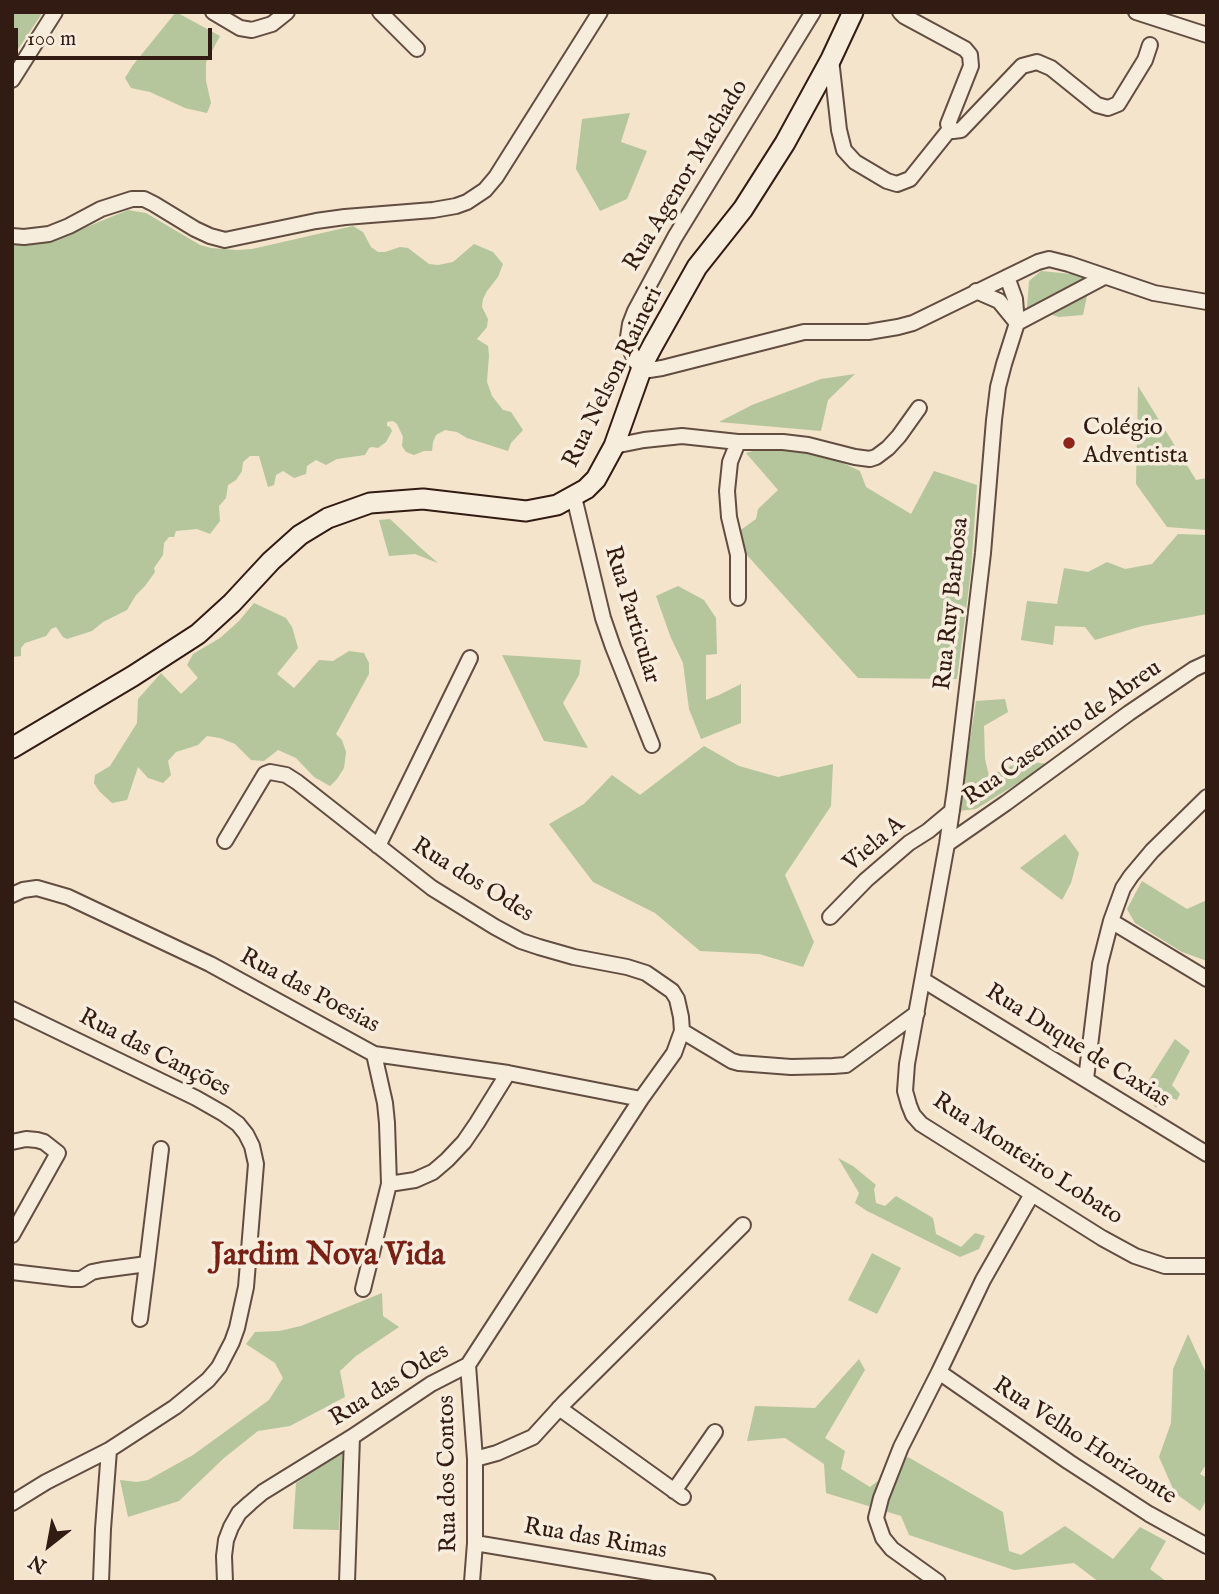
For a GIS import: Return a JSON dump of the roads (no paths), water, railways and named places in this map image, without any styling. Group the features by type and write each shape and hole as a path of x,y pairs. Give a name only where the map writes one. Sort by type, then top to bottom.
{"main road":[{"name":"Rua Nelson Raineri","path":"12,748 198,635 271,561 300,535 328,518 370,503 423,499 526,511 540,510 557,505 586,489 596,479 614,446 653,345 697,267 743,209 785,143 831,59 853,12"}],"street":[{"path":"12,80 55,12"},
{"path":"213,12 240,28 251,30 272,24 287,12"},
{"path":"380,12 417,50"},
{"path":"12,236 49,234 101,209 132,199 154,204 195,229 225,240 326,220 433,211 456,206 485,190 496,177 600,12"},
{"name":"Rua Agenor Machado","path":"643,368 636,362 628,337 635,311 675,237 813,12"},
{"path":"900,12 965,49 970,55 971,66 948,124 950,129"},
{"path":"1136,12 1207,36"},
{"path":"950,129 961,130 1021,66 1037,62 1051,68 1097,104 1108,108 1118,104 1150,45"},
{"path":"831,59 839,130 844,149 855,162 887,181 897,184 911,179 950,129"},
{"path":"643,368 663,368 804,332 869,332 913,323 976,291 1049,259 1069,264 1100,279 1154,293 1207,302"},
{"path":"1007,277 1015,299 1017,323"},
{"path":"1017,323 1100,279"},
{"path":"976,291 999,301 1017,323"},
{"name":"Rua Ruy Barbosa","path":"923,980 952,811 983,553 995,409 1004,364 1017,323"},
{"path":"614,446 682,436 808,445 870,459 876,457 899,436 919,408"},
{"path":"738,442 730,463 727,491 737,555 738,598"},
{"name":"Rua Particular","path":"574,497 603,618 652,745"},
{"path":"378,846 470,658"},
{"name":"Rua Casemiro de Abreu","path":"947,844 1129,713 1207,663"},
{"name":"Rua dos Odes","path":"225,841 265,774 271,772 286,775 432,888 495,927 521,941 554,952 646,973 672,991 677,999 682,1031"},
{"path":"1086,1079 1100,964 1123,888 1152,851 1207,797"},
{"name":"Viela A","path":"830,917 866,880 952,811"},
{"name":"Rua das Poesias","path":"12,895 37,888 68,897 210,964 374,1054 508,1073 641,1099"},
{"path":"1111,921 1207,979"},
{"name":"Rua Monteiro Lobato","path":"923,980 905,1079 909,1105 921,1124 1102,1238 1149,1262 1165,1266 1207,1266"},
{"name":"Rua Duque de Caxias","path":"923,980 1207,1154"},
{"name":"Rua das Canções","path":"12,1009 224,1114 246,1134 256,1164 246,1287 237,1328 226,1356 208,1380 175,1407 109,1450 46,1482 12,1503"},
{"path":"641,1099 674,1052 682,1031 739,1063 791,1067 833,1066 846,1065 917,1013"},
{"path":"363,1289 388,1184 385,1103 374,1054"},
{"path":"388,1184 415,1180 433,1172 447,1160 464,1142 508,1073"},
{"name":"Rua das Odes","path":"225,1582 226,1540 239,1513 263,1492 431,1384 468,1365 641,1099"},
{"path":"12,1142 37,1140 58,1153 12,1235"},
{"path":"140,1319 161,1149"},
{"path":"938,1582 892,1549 883,1538 876,1518 901,1447 983,1280 1032,1194"},
{"path":"475,1459 533,1437 743,1225"},
{"path":"12,1272 80,1279 92,1272 147,1264"},
{"name":"Rua dos Contos","path":"468,1365 475,1459 472,1582"},
{"name":"Rua Velho Horizonte","path":"939,1372 1138,1507 1207,1545"},
{"path":"559,1408 678,1494 715,1432"},
{"path":"347,1582 352,1437"},
{"path":"101,1582 109,1450"},
{"name":"Rua das Rimas","path":"475,1542 708,1582"}],"place":[{"name":"Colégio Adventista","path":"1069,443"}],"district":[{"name":"Jardim Nova Vida","path":"328,1257"}]}
